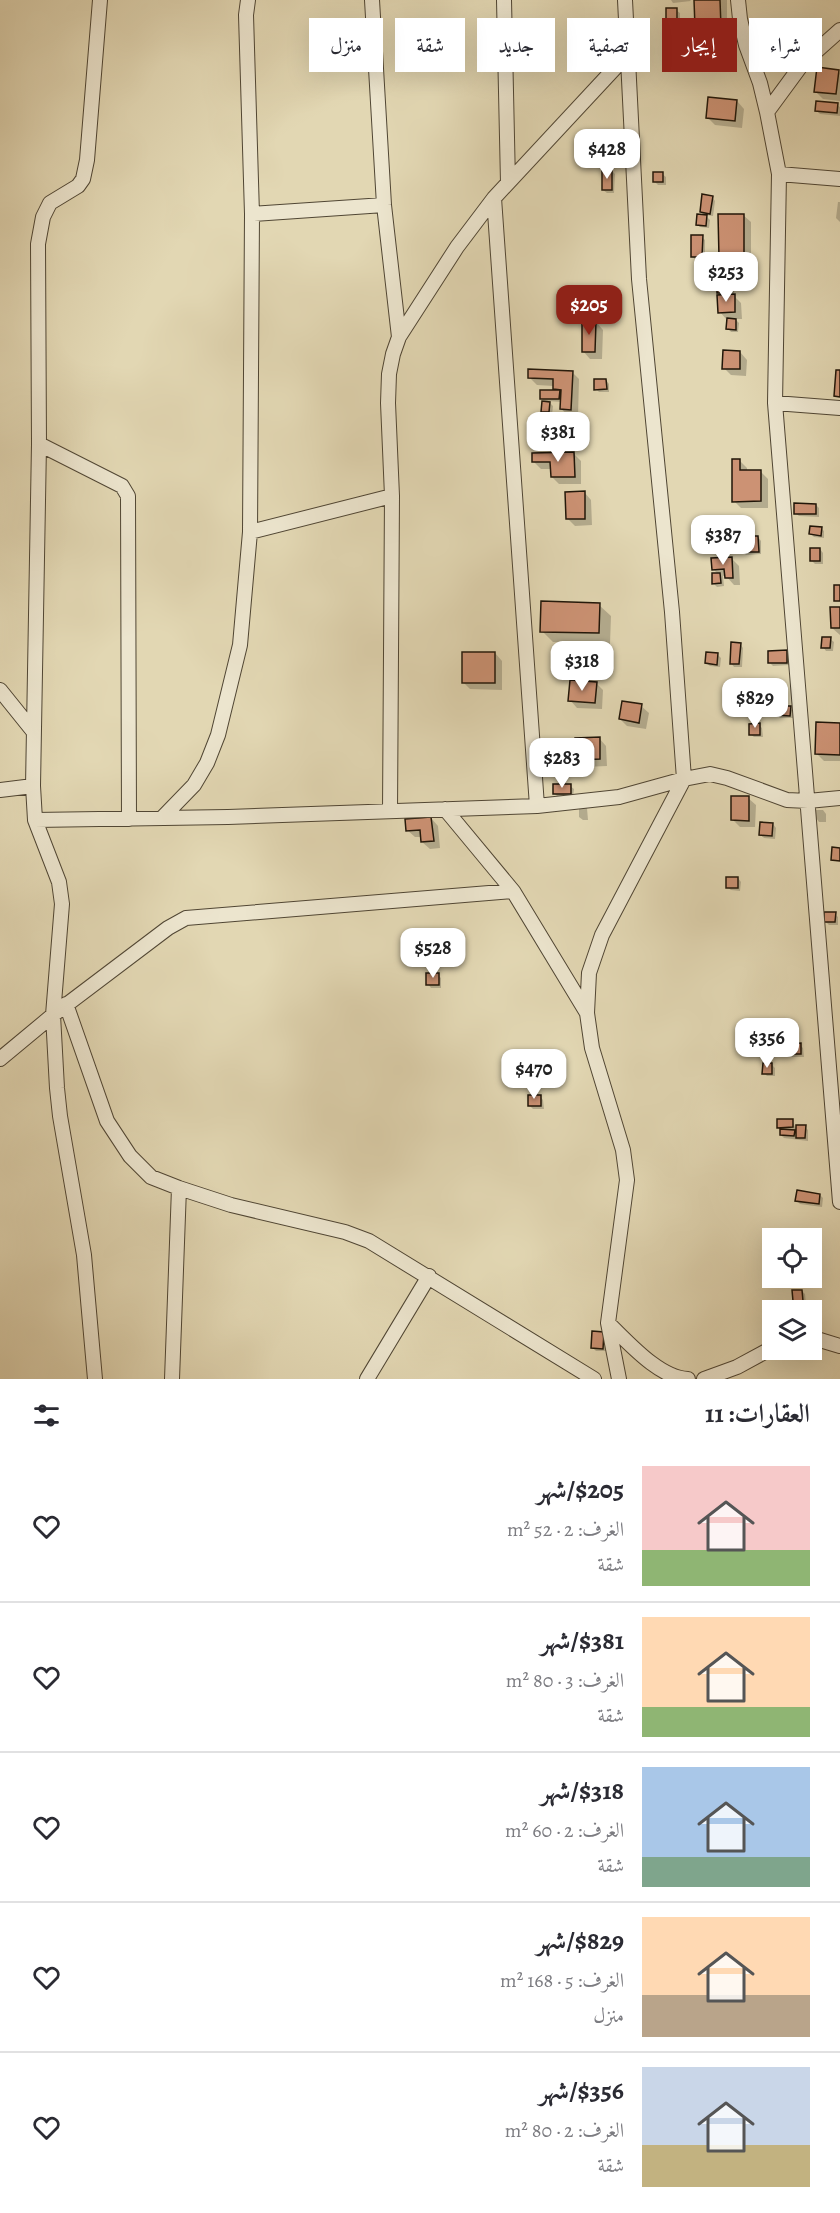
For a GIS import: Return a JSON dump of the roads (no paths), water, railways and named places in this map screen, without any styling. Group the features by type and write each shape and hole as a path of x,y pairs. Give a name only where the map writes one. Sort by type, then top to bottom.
{"street":[{"path":"96,1379 82,1245 60,1116 53,1015 62,904 58,882 35,820 33,731 39,444 38,244 43,217 50,203 78,186 83,179 87,160 100,0"},
{"path":"162,818 194,785 207,764 218,735 240,645 250,532 252,214 246,15 248,0"},
{"path":"372,0 384,205 399,337"},
{"path":"504,0 508,183"},
{"path":"625,0 626,18"},
{"path":"738,0 746,45 760,83 767,112 779,174 775,403 840,1202"},
{"path":"767,112 803,63 840,30"},
{"path":"390,812 392,496 389,374 399,337 457,247 494,198 611,72"},
{"path":"619,1379 608,1323 627,1180 623,1150 595,1058 587,1013 589,973 602,935 684,779 672,612 639,279 629,72"},
{"path":"779,174 840,179"},
{"path":"494,198 537,806"},
{"path":"252,214 384,205"},
{"path":"775,403 840,408"},
{"path":"39,444 122,486 128,496 129,819"},
{"path":"250,532 392,496"},
{"path":"0,690 33,731"},
{"path":"35,820 390,812 537,806 619,797 710,774 787,800 840,798"},
{"path":"0,790 33,786"},
{"path":"445,810 513,891 587,1013"},
{"path":"0,1059 66,1004 176,922 186,918 513,891"},
{"path":"66,1004 107,1121 130,1156 151,1177 231,1205 345,1232 385,1249 594,1379"},
{"path":"172,1379 179,1188"},
{"path":"367,1379 429,1276"},
{"path":"608,1323 650,1363 680,1379 688,1379"},
{"path":"822,1341 840,1346"},
{"path":"705,1379 737,1367 762,1353"}]}
